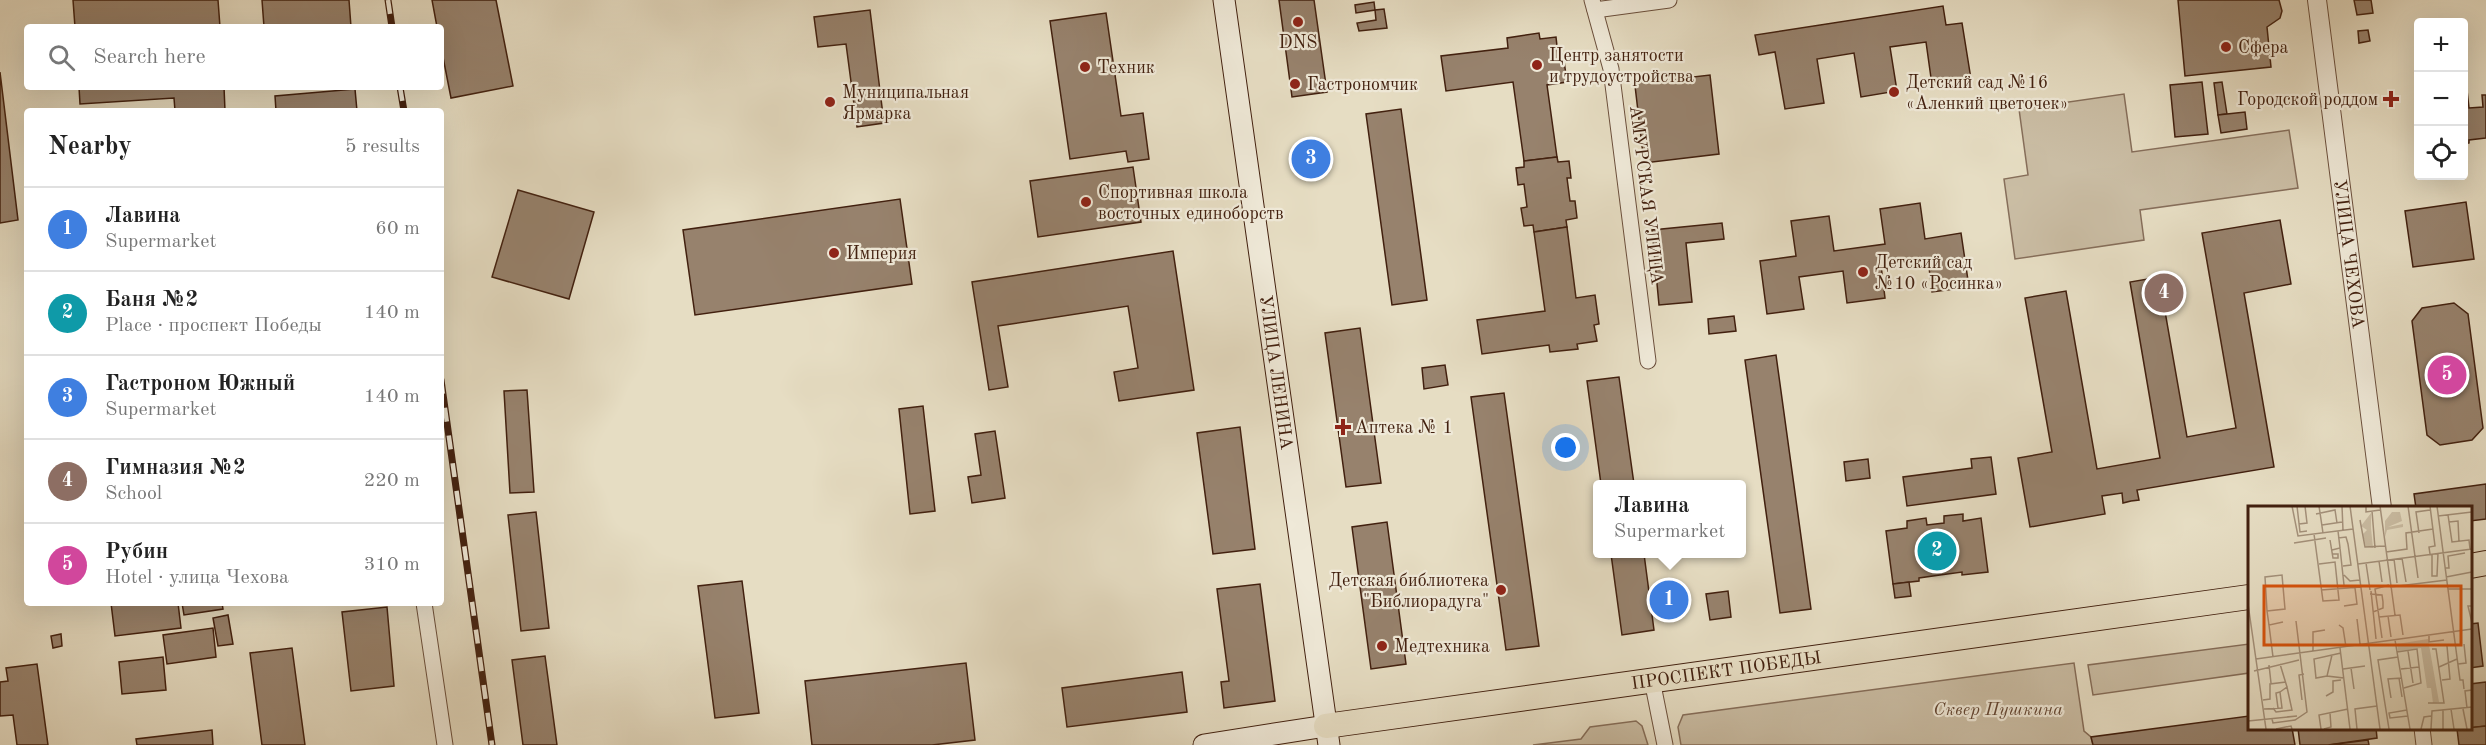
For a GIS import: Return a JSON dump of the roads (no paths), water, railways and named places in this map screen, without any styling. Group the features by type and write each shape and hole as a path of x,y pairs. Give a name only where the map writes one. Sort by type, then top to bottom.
{"main road":[{"name":"УЛИЦА ЛЕНИНА","path":"1224,0 1328,736"},
{"path":"2471,566 2486,563"},
{"name":"ПРОСПЕКТ ПОБЕДЫ","path":"1204,745 1328,736 1652,680 2248,597"}],"street":[{"path":"1594,5 1669,0"},
{"name":"УЛИЦА ЧЕХОВА","path":"2317,0 2382,506"},
{"name":"АМУРСКАЯ УЛИЦА","path":"1594,5 1611,69 1648,361"},
{"path":"424,606 445,745"},
{"path":"1652,680 1665,745"},
{"path":"2422,730 2424,745"}],"railway":[{"path":"388,0 392,24"},
{"path":"400,90 404,108"},
{"path":"444,401 492,745"}],"place":[{"name":"DNS","path":"1298,22"},
{"name":"Сфера","path":"2226,47"},
{"name":"Центр занятости и трудоустройства","path":"1537,65"},
{"name":"Техник","path":"1085,67"},
{"name":"Гастрономчик","path":"1295,84"},
{"name":"Детский сад №16 «Аленкий цветочек»","path":"1894,92"},
{"name":"Городской роддом","path":"2391,99"},
{"name":"Муниципальная Ярмарка","path":"830,102"},
{"name":"Гастроном Южный","path":"1311,159"},
{"name":"Спортивная школа восточных единоборств","path":"1086,202"},
{"name":"Империя","path":"834,253"},
{"name":"Детский сад №10 «Росинка»","path":"1863,272"},
{"name":"Гимназия №2","path":"2164,293"},
{"name":"Рубин","path":"2447,375"},
{"name":"Аптека № 1","path":"1343,427"},
{"name":"Баня №2","path":"1937,551"},
{"name":"Детская библиотека \"Библиорадуга\"","path":"1501,590"},
{"name":"Лавина","path":"1669,600"},
{"name":"Медтехника","path":"1382,646"}],"park label":[{"name":"Сквер Пушкина","path":"1998,709"}]}
